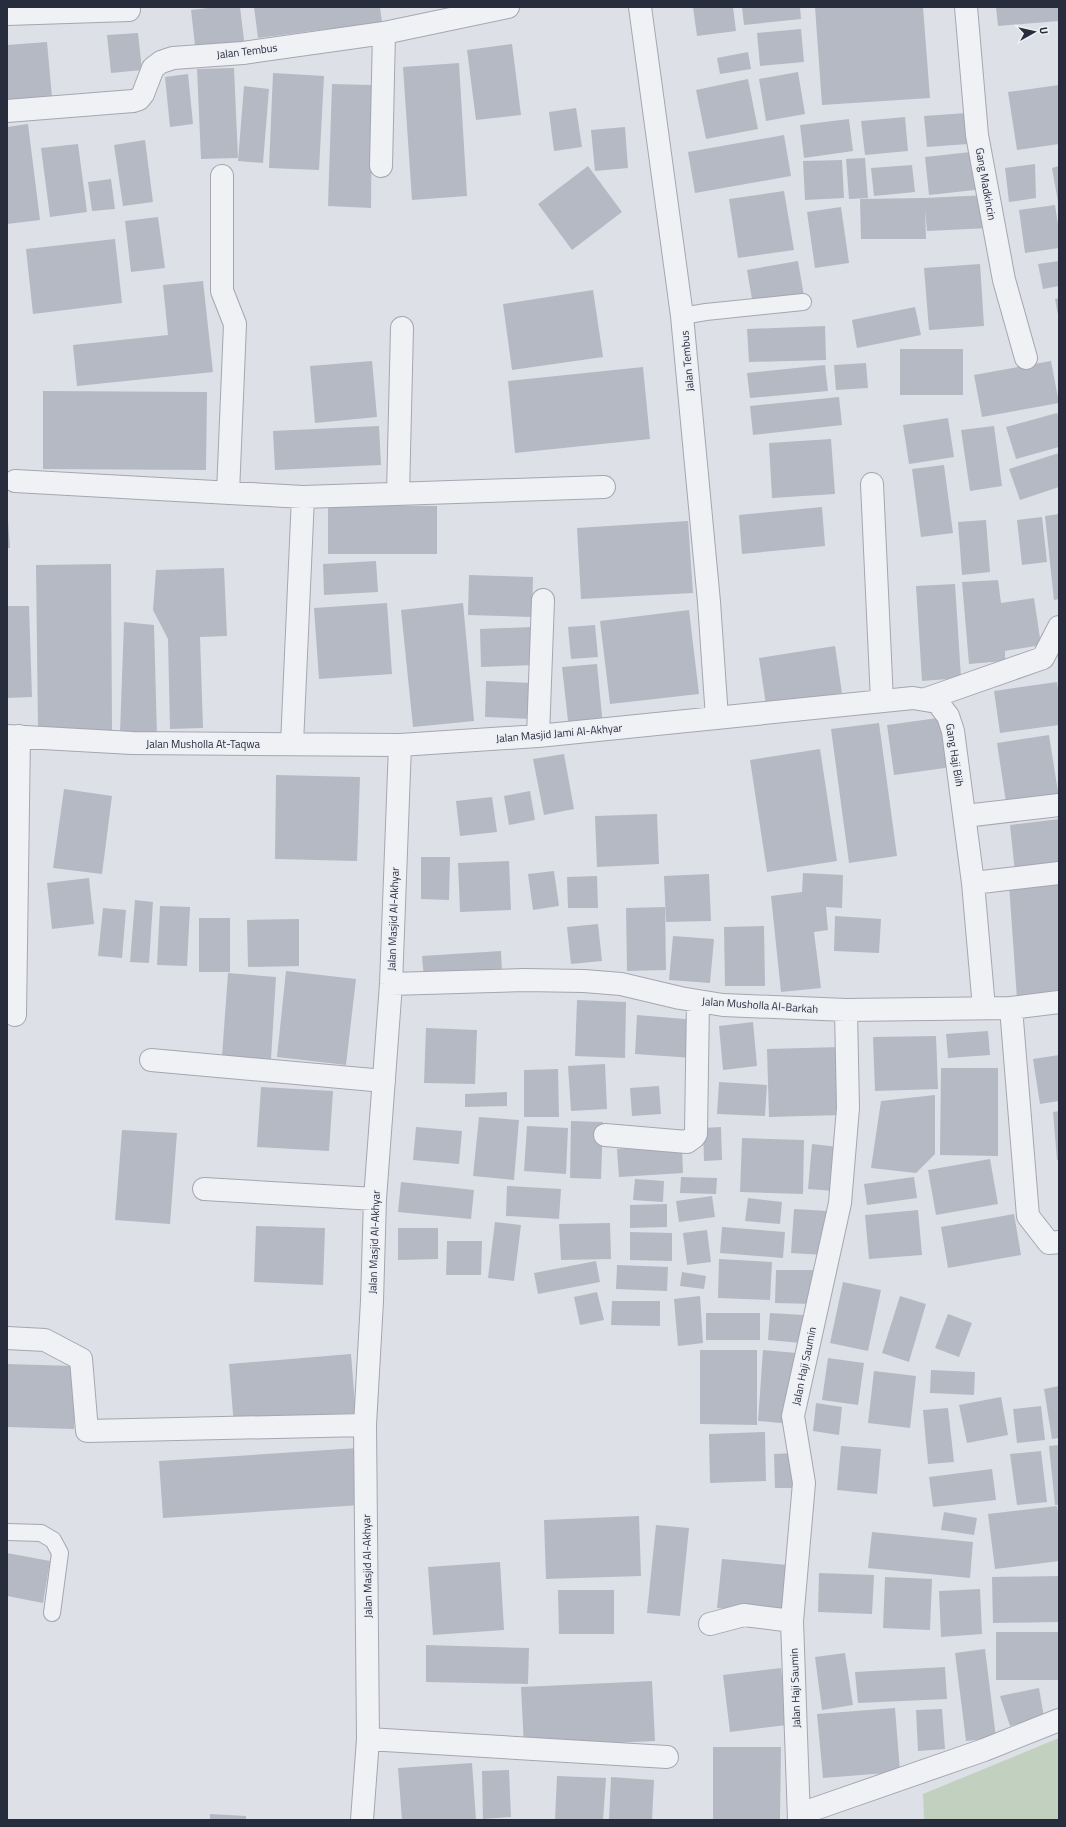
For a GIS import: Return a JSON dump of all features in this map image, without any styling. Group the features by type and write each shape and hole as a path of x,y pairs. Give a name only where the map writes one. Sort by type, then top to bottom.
{"street":[{"name":"Jalan Tembus","path":"7,111 133,102 140,99 143,94 153,68 161,62 172,58 243,53 384,33 508,7"},
{"name":"Jalan Tembus","path":"640,7 682,316 709,602 717,718"},
{"name":"Gang Madkincin","path":"966,7 977,134 1004,280 1026,358"},
{"path":"7,14 129,10"},
{"path":"381,166 384,33"},
{"path":"222,176 222,291 235,324 228,493"},
{"path":"398,494 402,328"},
{"path":"16,481 303,497 604,487"},
{"path":"872,484 882,701"},
{"path":"292,744 303,497"},
{"path":"538,736 543,600"},
{"path":"926,699 1043,658 1059,627"},
{"name":"Gang Haji Biih","path":"717,718 913,698 937,702 948,716 953,731 974,883 984,1008"},
{"name":"Jalan Masjid Jami Al-Akhyar","path":"400,745 538,736 717,718"},
{"path":"13,736 15,1015"},
{"name":"Jalan Musholla At-Taqwa","path":"13,736 132,743 400,745"},
{"name":"Jalan Masjid Al-Akhyar","path":"362,1820 368,1740 365,1425 372,1301 375,1199 391,984 400,745"},
{"path":"965,816 1059,805"},
{"path":"974,883 1059,873"},
{"name":"Jalan Musholla Al-Barkah","path":"391,984 524,980 584,981 621,984 723,1005 846,1010 1011,1008 1059,1002"},
{"path":"606,1135 687,1142 694,1137 696,1134 698,1001"},
{"path":"1011,1008 1028,1216 1049,1243 1059,1242"},
{"name":"Jalan Haji Saumin","path":"800,1817 792,1621 804,1483 793,1416 840,1202 848,1108 846,1010"},
{"path":"151,1060 384,1081"},
{"path":"204,1189 375,1199"},
{"path":"7,1338 46,1340 81,1358 87,1431 365,1425"},
{"path":"710,1624 744,1615 792,1621"},
{"path":"800,1817 984,1750 1059,1720"},
{"path":"368,1740 667,1757"}],"lane":[{"path":"682,316 706,312 803,302"},
{"path":"7,1532 41,1533 53,1540 60,1553 52,1613"}],"green space":[{"path":"1059,1738 1059,1820 924,1820 923,1794"}],"building":[{"path":"217,7 240,7 245,48 196,54 191,10"},
{"path":"254,7 380,7 382,22 258,38"},
{"path":"693,7 733,7 736,31 697,36"},
{"path":"742,7 800,7 801,19 744,25"},
{"path":"815,7 923,7 930,98 822,105"},
{"path":"996,7 1059,7 1059,21 998,26"},
{"path":"801,29 804,62 760,66 757,33"},
{"path":"138,33 142,70 111,73 107,35"},
{"path":"47,42 52,97 7,101 7,45"},
{"path":"512,44 521,115 476,120 467,50"},
{"path":"748,52 751,69 720,74 717,58"},
{"path":"459,63 467,196 412,200 403,67"},
{"path":"234,68 238,158 201,159 197,69"},
{"path":"798,72 805,114 766,121 759,79"},
{"path":"273,73 324,76 319,170 269,168"},
{"path":"188,74 193,124 170,127 165,77"},
{"path":"748,79 758,129 706,139 696,90"},
{"path":"332,84 372,85 371,208 328,206"},
{"path":"1059,85 1059,144 1017,150 1008,92"},
{"path":"244,86 269,89 263,163 238,161"},
{"path":"576,108 582,147 554,151 549,112"},
{"path":"966,113 968,144 927,147 924,116"},
{"path":"905,117 908,151 865,155 861,121"},
{"path":"849,119 853,151 804,158 800,125"},
{"path":"28,124 40,220 7,224 7,127"},
{"path":"625,127 628,168 595,171 591,130"},
{"path":"784,135 791,176 695,193 688,152"},
{"path":"145,140 153,202 123,206 114,145"},
{"path":"78,144 87,212 50,217 41,148"},
{"path":"980,151 984,189 929,195 925,157"},
{"path":"865,158 868,198 849,199 846,159"},
{"path":"842,160 844,198 805,200 803,161"},
{"path":"1035,164 1036,198 1009,202 1005,168"},
{"path":"912,165 915,192 874,196 871,168"},
{"path":"588,166 622,212 572,250 538,204"},
{"path":"1059,166 1059,202 1058,202 1052,168"},
{"path":"111,179 115,209 92,211 88,182"},
{"path":"784,191 794,250 738,258 729,199"},
{"path":"987,195 989,228 927,231 925,209 926,239 861,239 860,199"},
{"path":"1055,205 1059,231 1059,248 1025,253 1019,210"},
{"path":"841,207 849,263 815,268 807,212"},
{"path":"158,217 165,268 131,272 125,221"},
{"path":"115,239 122,303 33,314 26,249"},
{"path":"798,261 804,296 753,305 747,270"},
{"path":"1059,261 1059,286 1043,289 1038,264"},
{"path":"980,264 984,326 929,330 924,268"},
{"path":"203,281 213,372 77,386 73,345 168,335 163,285"},
{"path":"593,290 603,357 512,370 503,304"},
{"path":"1059,298 1059,315 1058,315 1055,299"},
{"path":"915,307 921,335 857,348 852,320"},
{"path":"825,326 826,360 749,362 747,329"},
{"path":"900,349 963,349 963,395 900,395"},
{"path":"372,361 377,417 315,423 310,366"},
{"path":"1051,361 1059,403 982,417 974,375"},
{"path":"866,363 868,388 836,390 834,365"},
{"path":"825,365 828,391 750,398 747,373"},
{"path":"643,367 650,439 515,453 508,381"},
{"path":"43,391 207,392 206,470 43,469"},
{"path":"839,397 842,425 753,435 750,406"},
{"path":"1057,413 1059,418 1059,447 1016,459 1006,427"},
{"path":"948,418 954,457 909,464 903,425"},
{"path":"379,426 381,465 275,470 273,431"},
{"path":"994,426 1002,486 970,491 961,430"},
{"path":"831,439 835,494 772,498 769,443"},
{"path":"1059,453 1059,487 1020,500 1009,469"},
{"path":"944,465 953,533 921,537 912,469"},
{"path":"328,505 437,506 437,554 328,554"},
{"path":"7,507 10,548 7,548"},
{"path":"822,507 825,546 742,554 739,515"},
{"path":"1059,514 1059,599 1054,600 1045,516"},
{"path":"1042,517 1047,562 1022,565 1017,520"},
{"path":"986,520 990,572 962,575 958,522"},
{"path":"688,521 693,593 581,599 577,528"},
{"path":"376,561 378,592 324,595 323,564"},
{"path":"111,564 112,730 38,730 36,565"},
{"path":"224,568 227,636 200,637 203,728 170,729 168,639 153,610 156,570"},
{"path":"469,575 533,577 532,617 468,615"},
{"path":"998,580 1001,603 1034,598 1041,645 1005,651 1005,661 969,664 962,582"},
{"path":"955,584 961,678 922,681 916,586"},
{"path":"387,603 392,674 319,679 314,608"},
{"path":"463,603 474,721 413,727 401,610"},
{"path":"7,606 29,606 32,697 7,698"},
{"path":"689,610 699,694 610,704 600,621"},
{"path":"124,622 154,625 157,735 120,733"},
{"path":"595,625 598,657 571,659 568,627"},
{"path":"531,627 533,665 481,667 480,629"},
{"path":"835,646 842,693 766,705 759,658"},
{"path":"597,664 603,726 569,730 562,667"},
{"path":"486,681 533,683 532,719 485,717"},
{"path":"1057,682 1059,696 1059,725 1000,733 994,691"},
{"path":"945,717 952,767 894,775 887,725"},
{"path":"879,723 897,856 849,863 831,729"},
{"path":"1049,735 1059,798 1007,809 997,743"},
{"path":"820,749 837,861 767,872 750,760"},
{"path":"564,754 574,809 544,815 533,759"},
{"path":"276,775 360,777 357,861 275,859"},
{"path":"64,789 112,796 102,874 53,868"},
{"path":"530,791 535,820 509,825 504,796"},
{"path":"492,797 497,832 460,836 456,801"},
{"path":"657,814 659,864 597,867 595,816"},
{"path":"1059,819 1059,868 1015,873 1010,825"},
{"path":"421,857 450,857 449,900 421,899"},
{"path":"509,861 511,910 460,912 458,863"},
{"path":"554,871 559,906 533,910 528,874"},
{"path":"803,873 843,875 842,908 826,907 828,930 814,932 821,988 781,992 771,896 802,892"},
{"path":"709,874 711,921 666,922 664,876"},
{"path":"597,876 598,908 568,908 567,877"},
{"path":"89,878 94,924 52,929 47,883"},
{"path":"1059,881 1059,996 1017,999 1009,884"},
{"path":"135,900 153,902 149,963 130,962"},
{"path":"160,906 190,907 187,966 157,965"},
{"path":"665,907 666,970 627,971 626,908"},
{"path":"103,908 126,910 122,958 98,956"},
{"path":"835,916 881,919 879,953 834,951"},
{"path":"199,918 230,918 230,972 199,972"},
{"path":"299,919 299,966 248,967 247,920"},
{"path":"598,924 602,961 571,964 567,927"},
{"path":"764,926 765,986 725,986 724,927"},
{"path":"673,936 714,939 710,983 669,980"},
{"path":"501,951 502,973 424,979 422,956"},
{"path":"286,971 356,979 346,1065 277,1057"},
{"path":"228,973 276,977 271,1059 222,1056"},
{"path":"577,1000 626,1002 625,1058 575,1056"},
{"path":"637,1015 696,1020 693,1058 635,1054"},
{"path":"753,1022 757,1066 723,1070 719,1026"},
{"path":"426,1028 477,1030 475,1084 424,1083"},
{"path":"988,1031 990,1055 948,1058 946,1034"},
{"path":"936,1036 938,1089 875,1091 873,1037"},
{"path":"842,1047 843,1115 769,1117 767,1049"},
{"path":"1059,1055 1059,1101 1040,1104 1033,1059"},
{"path":"605,1064 607,1109 571,1111 568,1066"},
{"path":"941,1068 998,1068 998,1156 940,1155"},
{"path":"558,1069 559,1117 524,1117 524,1070"},
{"path":"719,1082 767,1085 765,1116 717,1114"},
{"path":"659,1086 661,1114 632,1116 630,1088"},
{"path":"261,1087 333,1091 329,1151 257,1147"},
{"path":"507,1092 507,1106 465,1107 465,1094"},
{"path":"935,1095 935,1154 916,1173 871,1168 881,1101"},
{"path":"1059,1111 1059,1160 1057,1160 1053,1112"},
{"path":"479,1117 519,1120 514,1180 473,1176"},
{"path":"571,1121 603,1122 601,1179 570,1178"},
{"path":"527,1126 568,1128 566,1174 524,1171"},
{"path":"416,1127 462,1131 459,1164 413,1160"},
{"path":"721,1127 722,1160 704,1161 703,1128"},
{"path":"122,1130 177,1133 170,1224 115,1220"},
{"path":"742,1138 804,1140 803,1194 740,1192"},
{"path":"812,1144 839,1147 835,1191 808,1189"},
{"path":"682,1145 683,1173 619,1177 617,1149"},
{"path":"990,1159 998,1204 936,1215 928,1170"},
{"path":"681,1177 717,1178 716,1194 680,1193"},
{"path":"914,1177 917,1198 867,1205 864,1184"},
{"path":"635,1179 664,1181 663,1202 633,1200"},
{"path":"401,1182 474,1190 471,1219 398,1212"},
{"path":"507,1186 561,1189 559,1219 506,1216"},
{"path":"712,1196 715,1217 679,1222 676,1201"},
{"path":"748,1198 782,1202 780,1224 745,1221"},
{"path":"667,1204 667,1227 630,1228 630,1205"},
{"path":"794,1209 827,1211 824,1255 791,1253"},
{"path":"918,1210 922,1255 869,1259 865,1215"},
{"path":"1014,1214 1021,1255 948,1268 941,1227"},
{"path":"495,1222 521,1225 514,1281 488,1278"},
{"path":"610,1223 611,1259 561,1260 559,1224"},
{"path":"256,1226 325,1228 323,1285 254,1282"},
{"path":"722,1227 785,1232 783,1258 720,1253"},
{"path":"398,1228 438,1228 438,1259 398,1260"},
{"path":"707,1230 711,1262 687,1265 683,1233"},
{"path":"630,1232 672,1233 672,1261 630,1260"},
{"path":"447,1241 482,1241 481,1275 446,1275"},
{"path":"719,1259 772,1262 770,1300 718,1298"},
{"path":"596,1261 600,1282 538,1294 534,1273"},
{"path":"617,1265 668,1267 667,1291 616,1289"},
{"path":"776,1270 814,1270 814,1304 775,1303"},
{"path":"682,1272 706,1276 704,1289 680,1286"},
{"path":"843,1282 881,1290 868,1351 830,1343"},
{"path":"597,1292 604,1320 580,1325 574,1297"},
{"path":"700,1296 703,1343 678,1346 674,1299"},
{"path":"900,1296 926,1304 909,1362 882,1353"},
{"path":"612,1301 660,1301 660,1326 611,1325"},
{"path":"706,1313 760,1313 760,1340 706,1340"},
{"path":"770,1313 803,1315 801,1343 768,1340"},
{"path":"948,1314 972,1323 959,1357 935,1348"},
{"path":"700,1350 757,1350 757,1425 700,1424"},
{"path":"763,1350 797,1353 792,1424 758,1421"},
{"path":"351,1354 356,1417 234,1427 229,1364"},
{"path":"828,1358 864,1363 858,1405 822,1400"},
{"path":"7,1364 76,1366 74,1429 7,1427"},
{"path":"931,1370 975,1372 974,1395 930,1393"},
{"path":"874,1371 916,1376 910,1428 868,1423"},
{"path":"1059,1386 1059,1438 1052,1439 1044,1389"},
{"path":"1001,1397 1008,1435 967,1443 959,1405"},
{"path":"816,1403 842,1407 839,1435 813,1431"},
{"path":"1041,1406 1045,1440 1017,1443 1013,1409"},
{"path":"948,1408 954,1462 928,1464 923,1410"},
{"path":"765,1432 766,1481 710,1483 709,1434"},
{"path":"1059,1445 1059,1505 1055,1505 1049,1446"},
{"path":"841,1446 881,1449 877,1494 837,1490"},
{"path":"358,1448 361,1505 163,1518 159,1461"},
{"path":"1041,1451 1047,1502 1017,1505 1010,1454"},
{"path":"796,1453 797,1488 775,1488 774,1454"},
{"path":"992,1469 996,1500 933,1507 929,1477"},
{"path":"1057,1506 1059,1520 1059,1561 995,1569 988,1514"},
{"path":"944,1512 977,1518 974,1535 941,1530"},
{"path":"639,1516 641,1576 546,1579 544,1520"},
{"path":"656,1525 689,1528 680,1616 647,1613"},
{"path":"872,1532 973,1542 970,1578 868,1568"},
{"path":"7,1553 50,1561 43,1603 7,1596"},
{"path":"722,1559 788,1565 784,1614 717,1608"},
{"path":"500,1562 504,1630 433,1635 428,1567"},
{"path":"819,1573 874,1575 872,1614 818,1612"},
{"path":"1059,1576 1059,1622 993,1623 992,1577"},
{"path":"885,1577 932,1579 930,1630 883,1628"},
{"path":"980,1589 982,1634 941,1637 939,1591"},
{"path":"558,1590 614,1590 614,1634 559,1634"},
{"path":"996,1632 1059,1632 1059,1680 996,1680"},
{"path":"426,1645 529,1648 528,1684 426,1682"},
{"path":"985,1649 996,1738 966,1741 955,1653"},
{"path":"845,1653 853,1705 822,1710 815,1657"},
{"path":"945,1667 947,1699 858,1703 855,1672"},
{"path":"781,1668 787,1725 730,1732 723,1675"},
{"path":"652,1681 655,1741 524,1747 521,1687"},
{"path":"1039,1688 1044,1717 1010,1726 1000,1696"},
{"path":"895,1708 900,1772 823,1778 817,1714"},
{"path":"942,1709 945,1749 918,1751 916,1710"},
{"path":"713,1747 781,1747 780,1820 713,1820"},
{"path":"472,1763 476,1820 402,1820 398,1768"},
{"path":"509,1770 511,1817 483,1819 482,1771"},
{"path":"557,1776 606,1778 603,1820 555,1820"},
{"path":"611,1777 654,1780 652,1820 609,1820"},
{"path":"210,1814 246,1816 246,1820 210,1820"}]}
